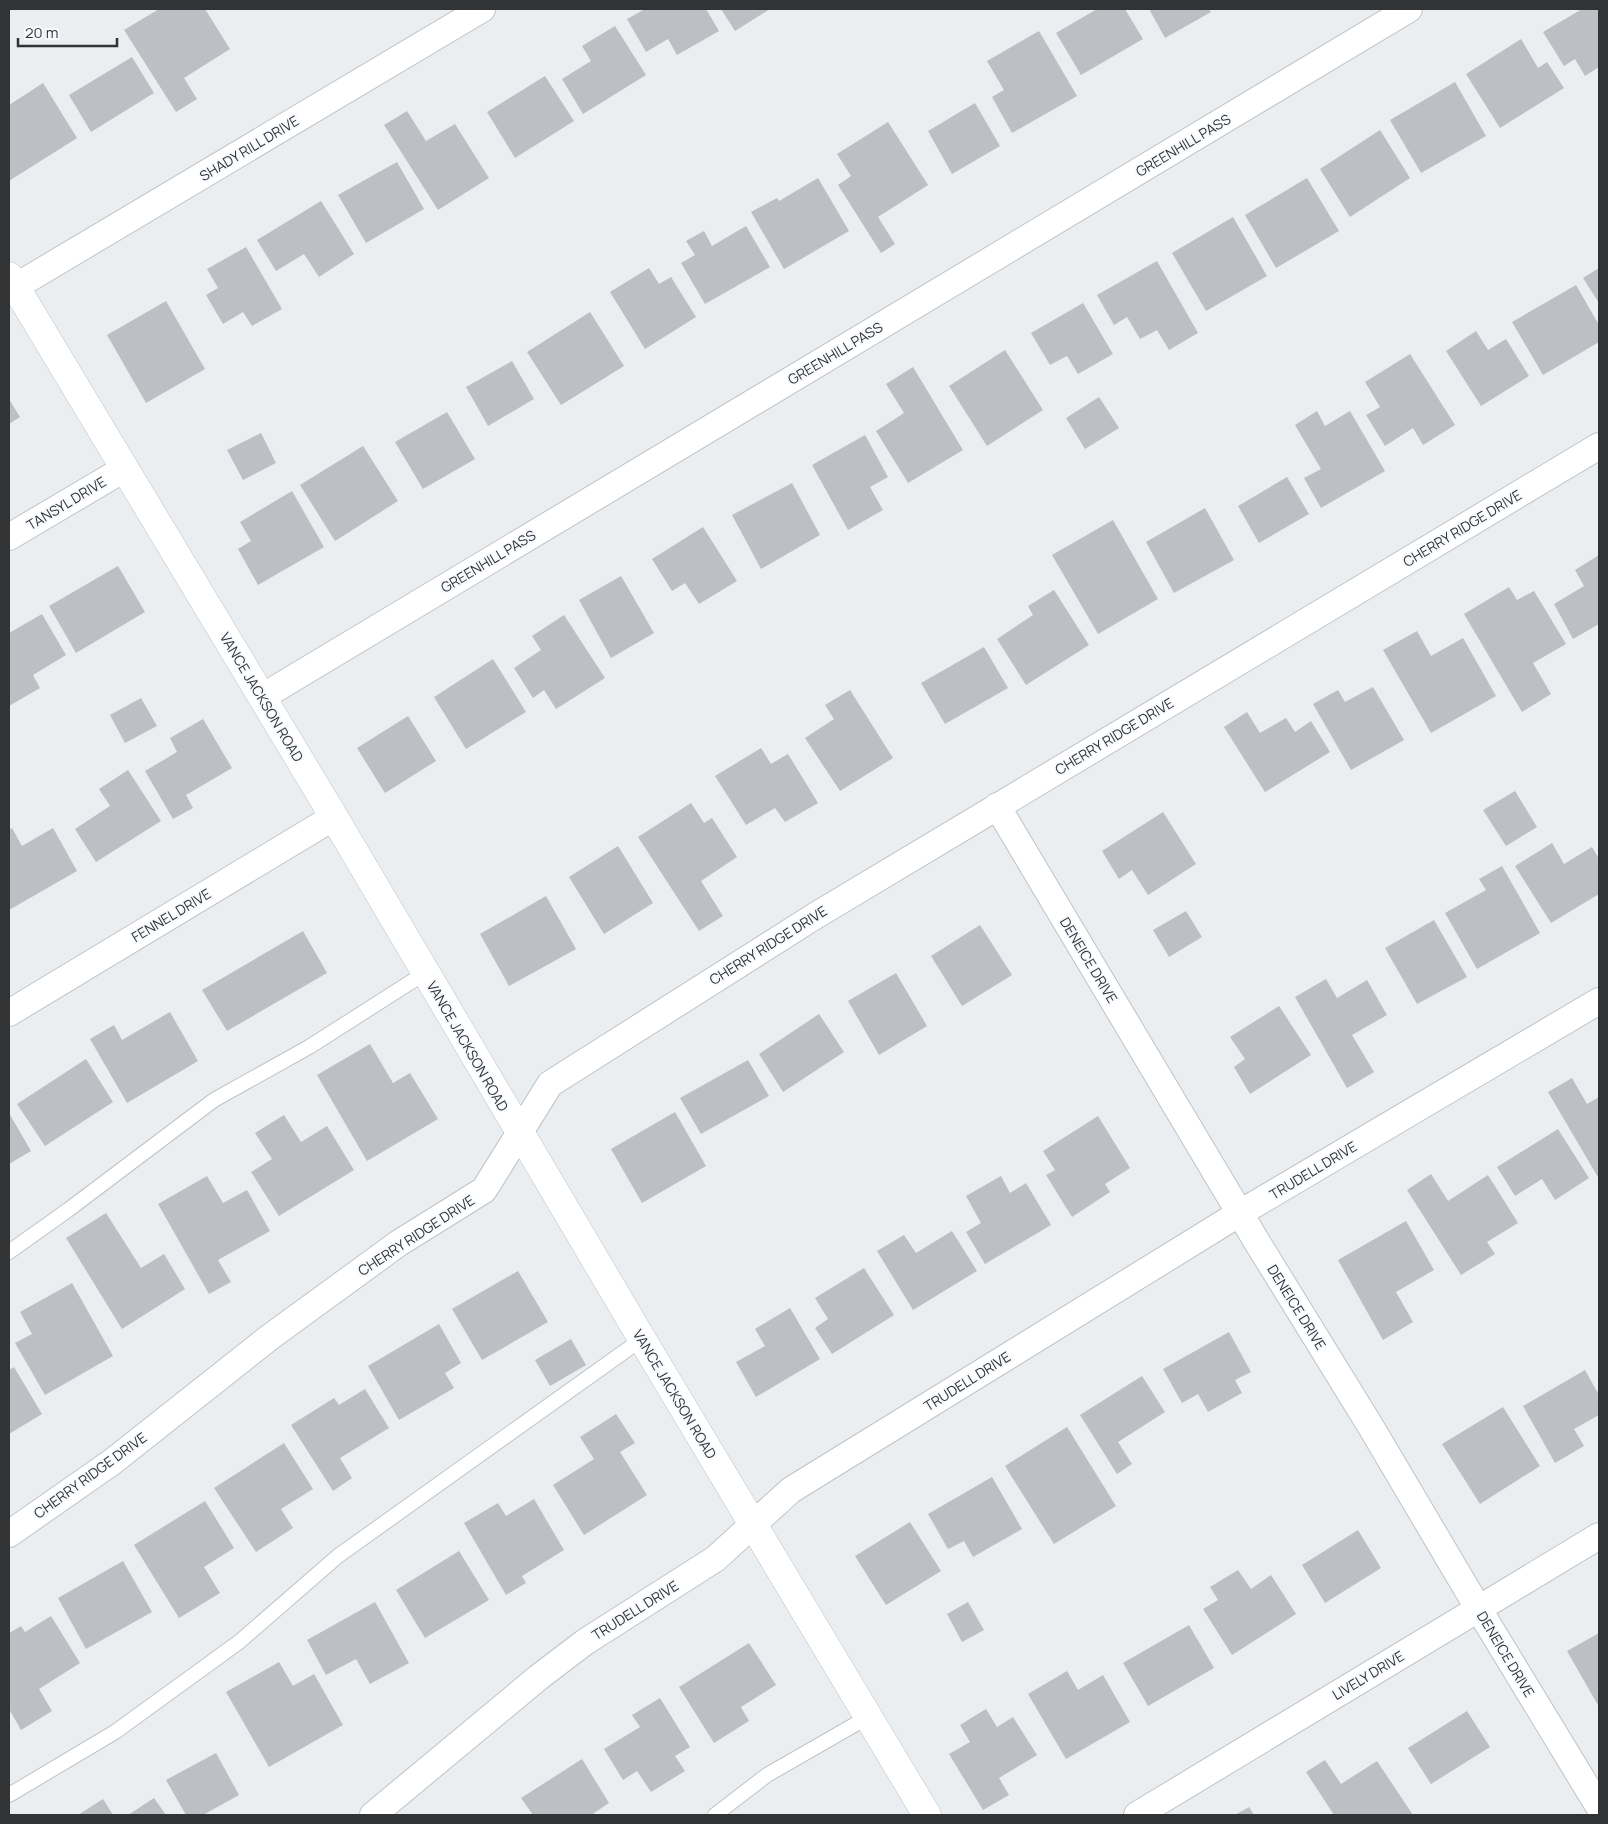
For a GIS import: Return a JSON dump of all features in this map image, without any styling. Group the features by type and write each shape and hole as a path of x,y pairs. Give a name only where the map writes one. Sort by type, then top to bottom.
{"main road":[{"name":"VANCE JACKSON ROAD","path":"12,282 334,817 642,1340 927,1815"}],"street":[{"name":"SHADY RILL DRIVE","path":"12,282 482,9"},
{"name":"GREENHILL PASS","path":"262,697 1409,9"},
{"name":"CHERRY RIDGE DRIVE","path":"9,1534 112,1462 270,1337 383,1254 484,1190 550,1084 756,952 1599,446"},
{"name":"TANSYL DRIVE","path":"9,538 124,468"},
{"name":"DENEICE DRIVE","path":"997,806 1240,1214 1599,1807"},
{"name":"FENNEL DRIVE","path":"9,1013 334,817"},
{"name":"TRUDELL DRIVE","path":"374,1815 539,1677 585,1642 715,1559 791,1490 1240,1214 1599,1001"},
{"name":"LIVELY DRIVE","path":"1137,1815 1599,1536"}],"lane":[{"path":"9,1252 214,1100 309,1046 426,973"},
{"path":"9,1795 116,1732 239,1642 338,1556 642,1340"},
{"path":"715,1815 767,1776 868,1717"}],"building":[{"path":"159,9 205,9 230,49 184,78 197,99 176,112 124,30"},
{"path":"645,9 706,9 719,31 677,55 668,39 646,52 627,19"},
{"path":"721,9 770,9 735,31"},
{"path":"1097,9 1125,9 1143,39 1081,75 1056,33"},
{"path":"1149,9 1209,9 1211,12 1165,38"},
{"path":"1582,9 1599,10 1599,67 1585,76 1575,59 1564,66 1543,32"},
{"path":"615,26 646,75 583,114 562,79 591,61 582,46"},
{"path":"1039,31 1077,96 1012,133 992,97 1004,90 987,61"},
{"path":"1521,39 1538,68 1547,62 1564,88 1500,128 1466,74"},
{"path":"132,57 154,93 91,132 69,95"},
{"path":"545,76 574,121 515,158 487,112"},
{"path":"1455,82 1486,136 1421,173 1390,120"},
{"path":"43,83 77,138 9,181 9,105"},
{"path":"975,103 1000,146 952,174 928,131"},
{"path":"407,111 426,141 455,124 489,178 438,210 384,125"},
{"path":"888,122 928,185 878,217 895,244 881,253 838,185 851,176 837,154"},
{"path":"1380,130 1410,178 1350,217 1320,169"},
{"path":"397,162 424,209 366,243 338,195"},
{"path":"818,178 849,231 784,269 751,212 777,198 779,201"},
{"path":"1307,178 1339,231 1276,268 1245,215"},
{"path":"321,201 354,254 319,277 304,254 276,271 257,240"},
{"path":"1233,217 1267,276 1206,311 1172,253"},
{"path":"746,226 770,267 705,304 681,263 695,255 686,241 704,231 712,246"},
{"path":"246,247 282,309 252,326 243,312 223,324 206,295 218,288 207,269"},
{"path":"1157,261 1198,333 1169,350 1157,330 1140,339 1127,317 1114,325 1097,295"},
{"path":"649,268 659,284 671,277 696,317 645,349 610,292"},
{"path":"1599,268 1599,303 1583,278"},
{"path":"1576,285 1599,325 1599,342 1543,375 1512,322"},
{"path":"166,301 205,369 146,403 107,335"},
{"path":"1083,303 1113,354 1078,374 1067,356 1050,365 1031,333"},
{"path":"590,312 624,366 561,405 527,352"},
{"path":"1476,331 1488,350 1506,339 1529,376 1481,406 1446,351"},
{"path":"1005,350 1043,410 987,446 949,386"},
{"path":"1410,354 1455,425 1423,445 1413,428 1385,446 1366,415 1380,407 1365,382"},
{"path":"512,361 534,399 488,426 466,387"},
{"path":"913,367 963,450 908,483 876,431 904,413 886,384"},
{"path":"1099,397 1119,428 1085,449 1066,418"},
{"path":"9,399 20,417 9,424"},
{"path":"1317,411 1325,426 1350,411 1385,471 1321,508 1304,478 1321,469 1295,425"},
{"path":"447,412 475,459 423,489 395,442"},
{"path":"261,433 276,463 243,480 227,450"},
{"path":"865,435 888,477 870,487 883,510 848,530 812,465"},
{"path":"363,446 398,501 335,541 300,485"},
{"path":"1287,477 1309,514 1259,543 1238,506"},
{"path":"792,483 820,535 761,569 732,515"},
{"path":"292,491 324,547 258,585 238,549 251,541 240,522"},
{"path":"1205,508 1234,560 1174,593 1146,542"},
{"path":"1113,520 1158,599 1098,634 1052,555"},
{"path":"703,527 737,581 699,604 685,583 672,591 652,559"},
{"path":"1599,555 1599,624 1573,639 1554,604 1584,586 1575,570"},
{"path":"118,566 145,612 76,653 49,606"},
{"path":"621,576 654,633 611,658 579,600"},
{"path":"1509,587 1517,600 1534,591 1566,644 1533,663 1551,694 1522,712 1464,614"},
{"path":"1054,590 1089,645 1026,685 997,639 1033,615 1028,606"},
{"path":"42,614 66,655 33,675 40,688 9,706 9,633"},
{"path":"564,615 605,678 556,709 544,690 533,698 514,668 541,650 532,636"},
{"path":"1417,631 1431,656 1463,638 1496,696 1431,733 1383,650"},
{"path":"984,647 1008,688 945,724 921,683"},
{"path":"493,659 526,712 466,749 434,697"},
{"path":"1373,687 1404,740 1351,770 1313,704 1338,690 1345,702"},
{"path":"850,690 893,758 840,791 805,738 834,719 825,705"},
{"path":"141,698 157,726 125,743 110,715"},
{"path":"1247,712 1260,733 1286,718 1295,732 1311,721 1330,752 1265,792 1224,727"},
{"path":"408,716 436,761 385,793 357,748"},
{"path":"203,719 232,768 186,795 193,808 173,819 145,771 177,752 170,738"},
{"path":"761,748 771,764 788,754 818,803 785,822 775,808 746,825 715,776"},
{"path":"128,770 161,821 96,862 75,829 110,806 99,789"},
{"path":"1515,791 1537,827 1506,846 1483,810"},
{"path":"691,803 704,823 712,818 737,857 701,881 723,916 699,931 638,837"},
{"path":"1163,812 1196,864 1148,895 1132,870 1119,879 1102,851"},
{"path":"12,828 22,846 53,828 77,871 9,910 9,830"},
{"path":"1552,843 1564,864 1592,847 1599,859 1599,894 1551,923 1515,866"},
{"path":"618,846 653,903 604,934 569,877"},
{"path":"1502,866 1540,933 1477,969 1445,913 1486,890 1479,879"},
{"path":"546,896 576,949 509,986 480,934"},
{"path":"1186,911 1202,937 1169,957 1153,930"},
{"path":"1434,920 1467,977 1417,1004 1385,948"},
{"path":"980,925 1012,975 962,1006 931,956"},
{"path":"303,931 327,973 227,1031 202,990"},
{"path":"896,973 927,1026 879,1055 848,1001"},
{"path":"1326,979 1337,998 1367,980 1387,1015 1352,1035 1374,1072 1347,1088 1295,997"},
{"path":"1279,1006 1311,1055 1250,1094 1234,1067 1245,1059 1230,1037"},
{"path":"170,1012 198,1061 127,1103 90,1039 114,1025 122,1040"},
{"path":"819,1014 844,1052 783,1092 759,1054"},
{"path":"370,1044 393,1083 410,1073 438,1119 367,1161 317,1075"},
{"path":"86,1059 113,1102 45,1146 17,1104"},
{"path":"748,1060 769,1096 701,1134 680,1098"},
{"path":"1572,1078 1587,1104 1599,1097 1599,1179 1548,1092"},
{"path":"675,1112 706,1166 642,1203 611,1149"},
{"path":"9,1113 31,1151 9,1164"},
{"path":"284,1115 301,1142 327,1126 354,1170 279,1216 251,1172 272,1159 255,1133"},
{"path":"1098,1116 1130,1168 1105,1184 1110,1192 1072,1217 1046,1175 1055,1170 1043,1151"},
{"path":"1558,1129 1589,1178 1555,1200 1542,1179 1515,1196 1497,1167"},
{"path":"1431,1174 1448,1201 1488,1175 1518,1223 1487,1242 1495,1254 1461,1275 1407,1190"},
{"path":"207,1176 223,1203 247,1190 270,1231 218,1260 231,1282 209,1294 158,1204"},
{"path":"1001,1176 1010,1193 1026,1183 1051,1225 985,1264 966,1232 981,1223 966,1196"},
{"path":"106,1213 141,1268 164,1254 185,1289 122,1329 66,1238"},
{"path":"1406,1221 1434,1270 1396,1292 1413,1322 1383,1340 1338,1260"},
{"path":"952,1231 977,1271 913,1310 877,1251 904,1235 916,1253"},
{"path":"864,1268 894,1315 832,1354 815,1328 828,1319 815,1298"},
{"path":"518,1271 548,1322 482,1360 452,1309"},
{"path":"72,1283 113,1356 45,1395 15,1343 32,1334 20,1312"},
{"path":"790,1308 820,1359 756,1397 736,1362 765,1346 755,1329"},
{"path":"439,1324 461,1363 445,1373 454,1388 399,1420 368,1366"},
{"path":"1229,1332 1251,1372 1235,1380 1242,1393 1208,1412 1198,1394 1182,1403 1163,1369"},
{"path":"571,1339 586,1365 550,1386 535,1360"},
{"path":"14,1367 42,1414 9,1434 9,1370"},
{"path":"1585,1370 1599,1395 1599,1415 1574,1429 1584,1446 1555,1463 1523,1406"},
{"path":"1142,1376 1165,1412 1118,1442 1132,1464 1117,1474 1080,1415"},
{"path":"365,1389 389,1428 340,1458 352,1478 333,1491 291,1425 334,1398 339,1405"},
{"path":"1503,1407 1540,1466 1480,1504 1442,1444"},
{"path":"616,1414 635,1443 620,1452 647,1495 584,1535 553,1485 594,1459 580,1437"},
{"path":"1067,1427 1116,1506 1054,1544 1005,1466"},
{"path":"284,1443 313,1489 281,1509 293,1528 256,1552 214,1488"},
{"path":"992,1477 1022,1529 973,1557 964,1541 948,1549 928,1514"},
{"path":"534,1499 564,1550 522,1576 526,1583 506,1595 464,1523 498,1503 506,1516"},
{"path":"205,1501 234,1548 204,1567 220,1593 179,1618 134,1545"},
{"path":"910,1522 941,1571 886,1605 855,1556"},
{"path":"1358,1530 1381,1568 1325,1603 1302,1565"},
{"path":"459,1551 489,1600 425,1638 396,1590"},
{"path":"123,1561 152,1612 86,1649 58,1598"},
{"path":"1238,1570 1251,1589 1271,1575 1296,1614 1232,1655 1203,1609 1218,1600 1210,1587"},
{"path":"375,1602 409,1663 370,1684 356,1659 326,1675 307,1640"},
{"path":"968,1602 984,1630 962,1642 947,1614"},
{"path":"51,1616 80,1663 39,1689 52,1711 21,1730 9,1709 9,1633 21,1626 25,1632"},
{"path":"1189,1625 1214,1668 1148,1706 1123,1663"},
{"path":"1599,1633 1599,1707 1567,1651"},
{"path":"749,1643 776,1685 741,1707 749,1721 714,1743 679,1687"},
{"path":"279,1662 293,1686 314,1674 343,1725 269,1767 226,1692"},
{"path":"1067,1671 1078,1690 1103,1675 1130,1722 1066,1759 1028,1694"},
{"path":"660,1698 690,1747 675,1756 685,1771 651,1792 637,1771 623,1780 604,1749 640,1727 632,1715"},
{"path":"986,1709 997,1727 1013,1717 1037,1755 999,1778 1009,1795 983,1810 949,1754 970,1742 960,1725"},
{"path":"1467,1711 1490,1747 1431,1784 1408,1748"},
{"path":"216,1753 239,1795 203,1815 186,1815 166,1780"},
{"path":"582,1759 609,1803 594,1813 595,1815 533,1815 521,1798"},
{"path":"1325,1760 1341,1784 1377,1761 1413,1815 1334,1815 1306,1772"},
{"path":"154,1798 166,1815 128,1815"},
{"path":"103,1799 113,1815 78,1815"},
{"path":"1249,1807 1254,1815 1235,1815"}]}
